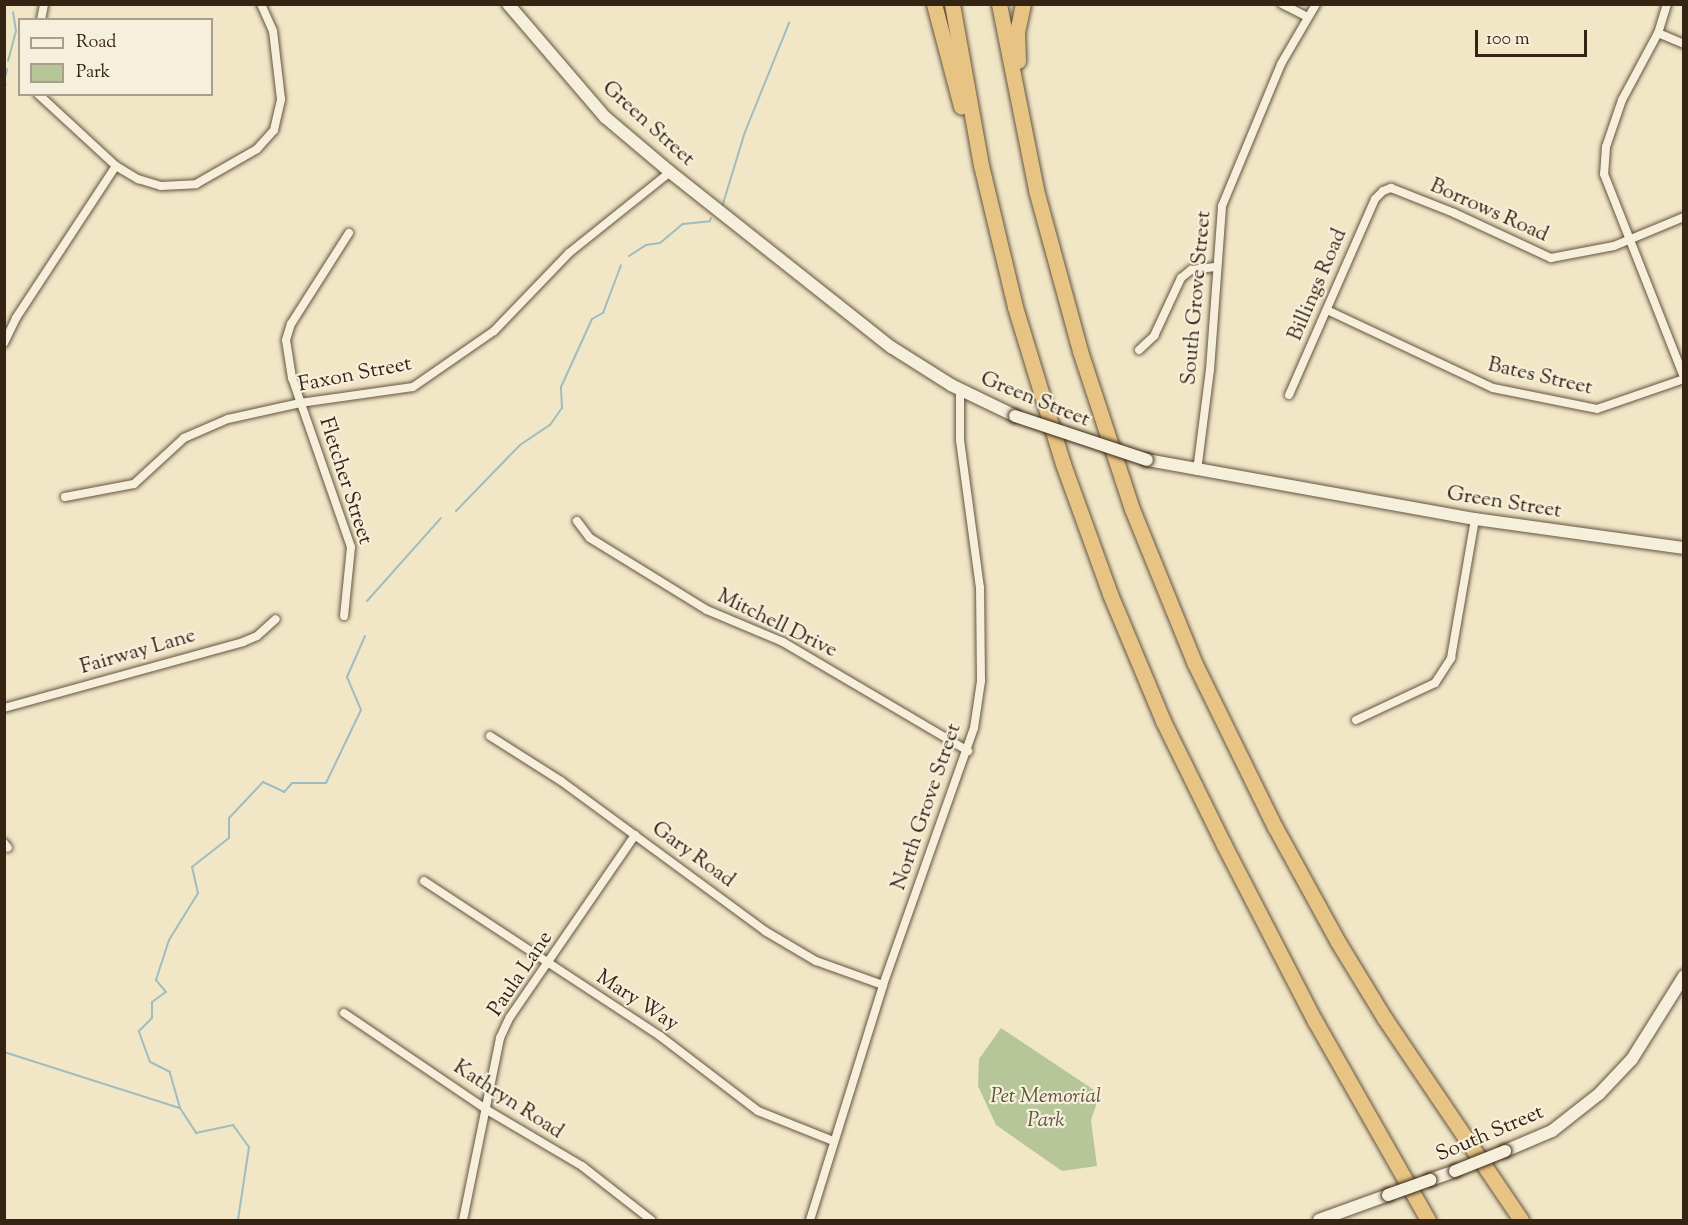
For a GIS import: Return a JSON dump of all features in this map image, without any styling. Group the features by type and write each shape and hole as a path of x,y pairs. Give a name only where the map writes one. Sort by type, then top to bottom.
{"highway":[{"path":"934,4 1063,464 1149,688 1314,1021 1428,1221"},
{"path":"952,4 994,222"},
{"path":"999,4 1030,162 1057,271 1102,422 1149,553 1206,689 1338,942 1398,1039 1521,1221"},
{"path":"1023,4 1017,52 1030,162"}],"main road":[{"name":"Green Street","path":"508,4 605,117 670,172 881,340 960,390 1015,416 1147,460 1197,471 1475,519 1683,548"},
{"name":"South Street","path":"1318,1221 1455,1171 1552,1131 1599,1094 1632,1059 1683,976"}],"street":[{"path":"40,96 116,166 138,179 161,186 196,184 267,141 278,118 281,99 273,30 261,4"},
{"path":"1282,4 1307,17"},
{"name":"South Grove Street","path":"1197,471 1210,370 1215,267 1222,206 1281,64 1316,4"},
{"path":"1667,4 1658,33 1622,100 1605,159 1604,174 1683,378"},
{"path":"1658,33 1683,44"},
{"path":"4,343 16,318 116,166"},
{"name":"Faxon Street","path":"65,497 134,484 184,438 204,427 300,403 413,387 437,373 494,331 569,253 670,172"},
{"name":"Borrows Road","path":"1383,191 1391,188 1454,213 1551,258 1564,259 1630,240 1683,217"},
{"name":"Billings Road","path":"1289,395 1375,199 1383,191"},
{"name":"Fletcher Street","path":"344,615 351,547 300,403 287,355 291,324 349,232"},
{"path":"1139,350 1154,336 1181,278 1191,270 1215,267"},
{"name":"Bates Street","path":"1327,310 1493,388 1597,409 1683,378"},
{"name":"North Grove Street","path":"810,1221 883,985 968,751 981,681 980,588 960,440 960,390"},
{"path":"1356,720 1435,683 1451,658 1475,519"},
{"name":"Mitchell Drive","path":"577,521 590,538 707,610 783,642 968,751"},
{"name":"Fairway Lane","path":"4,708 243,642 276,619"},
{"name":"Gary Road","path":"490,736 635,835 765,931 816,961 883,985"},
{"name":"Paula Lane","path":"463,1221 500,1038 510,1017 635,835"},
{"name":"Mary Way","path":"424,881 660,1036 758,1112 833,1141"},
{"name":"Kathryn Road","path":"344,1013 487,1110 582,1166 651,1221"}],"green space":[{"name":"Pet Memorial Park","path":"1001,1028 1100,1094 1091,1120 1097,1166 1062,1171 996,1125 978,1086 979,1059"}],"waterway":[{"path":"8,61 16,31 13,12"},
{"path":"722,207 745,132 789,23"},
{"path":"6,75 7,69"},
{"path":"4,88 6,84"},
{"path":"629,256 646,245 660,243 683,224 710,221 711,218"},
{"path":"456,511 520,445 550,425 562,408 561,387 592,319 603,313 621,265"},
{"path":"367,601 441,518"},
{"path":"180,1108 170,1072 150,1062 139,1031 152,1018 152,1002 166,992 156,980 169,940 198,893 192,867 229,838 229,818 263,782 284,792 292,783 326,783 361,710 347,677 365,636"},
{"path":"4,1052 180,1108 196,1133 233,1125 249,1147 238,1220"}]}
